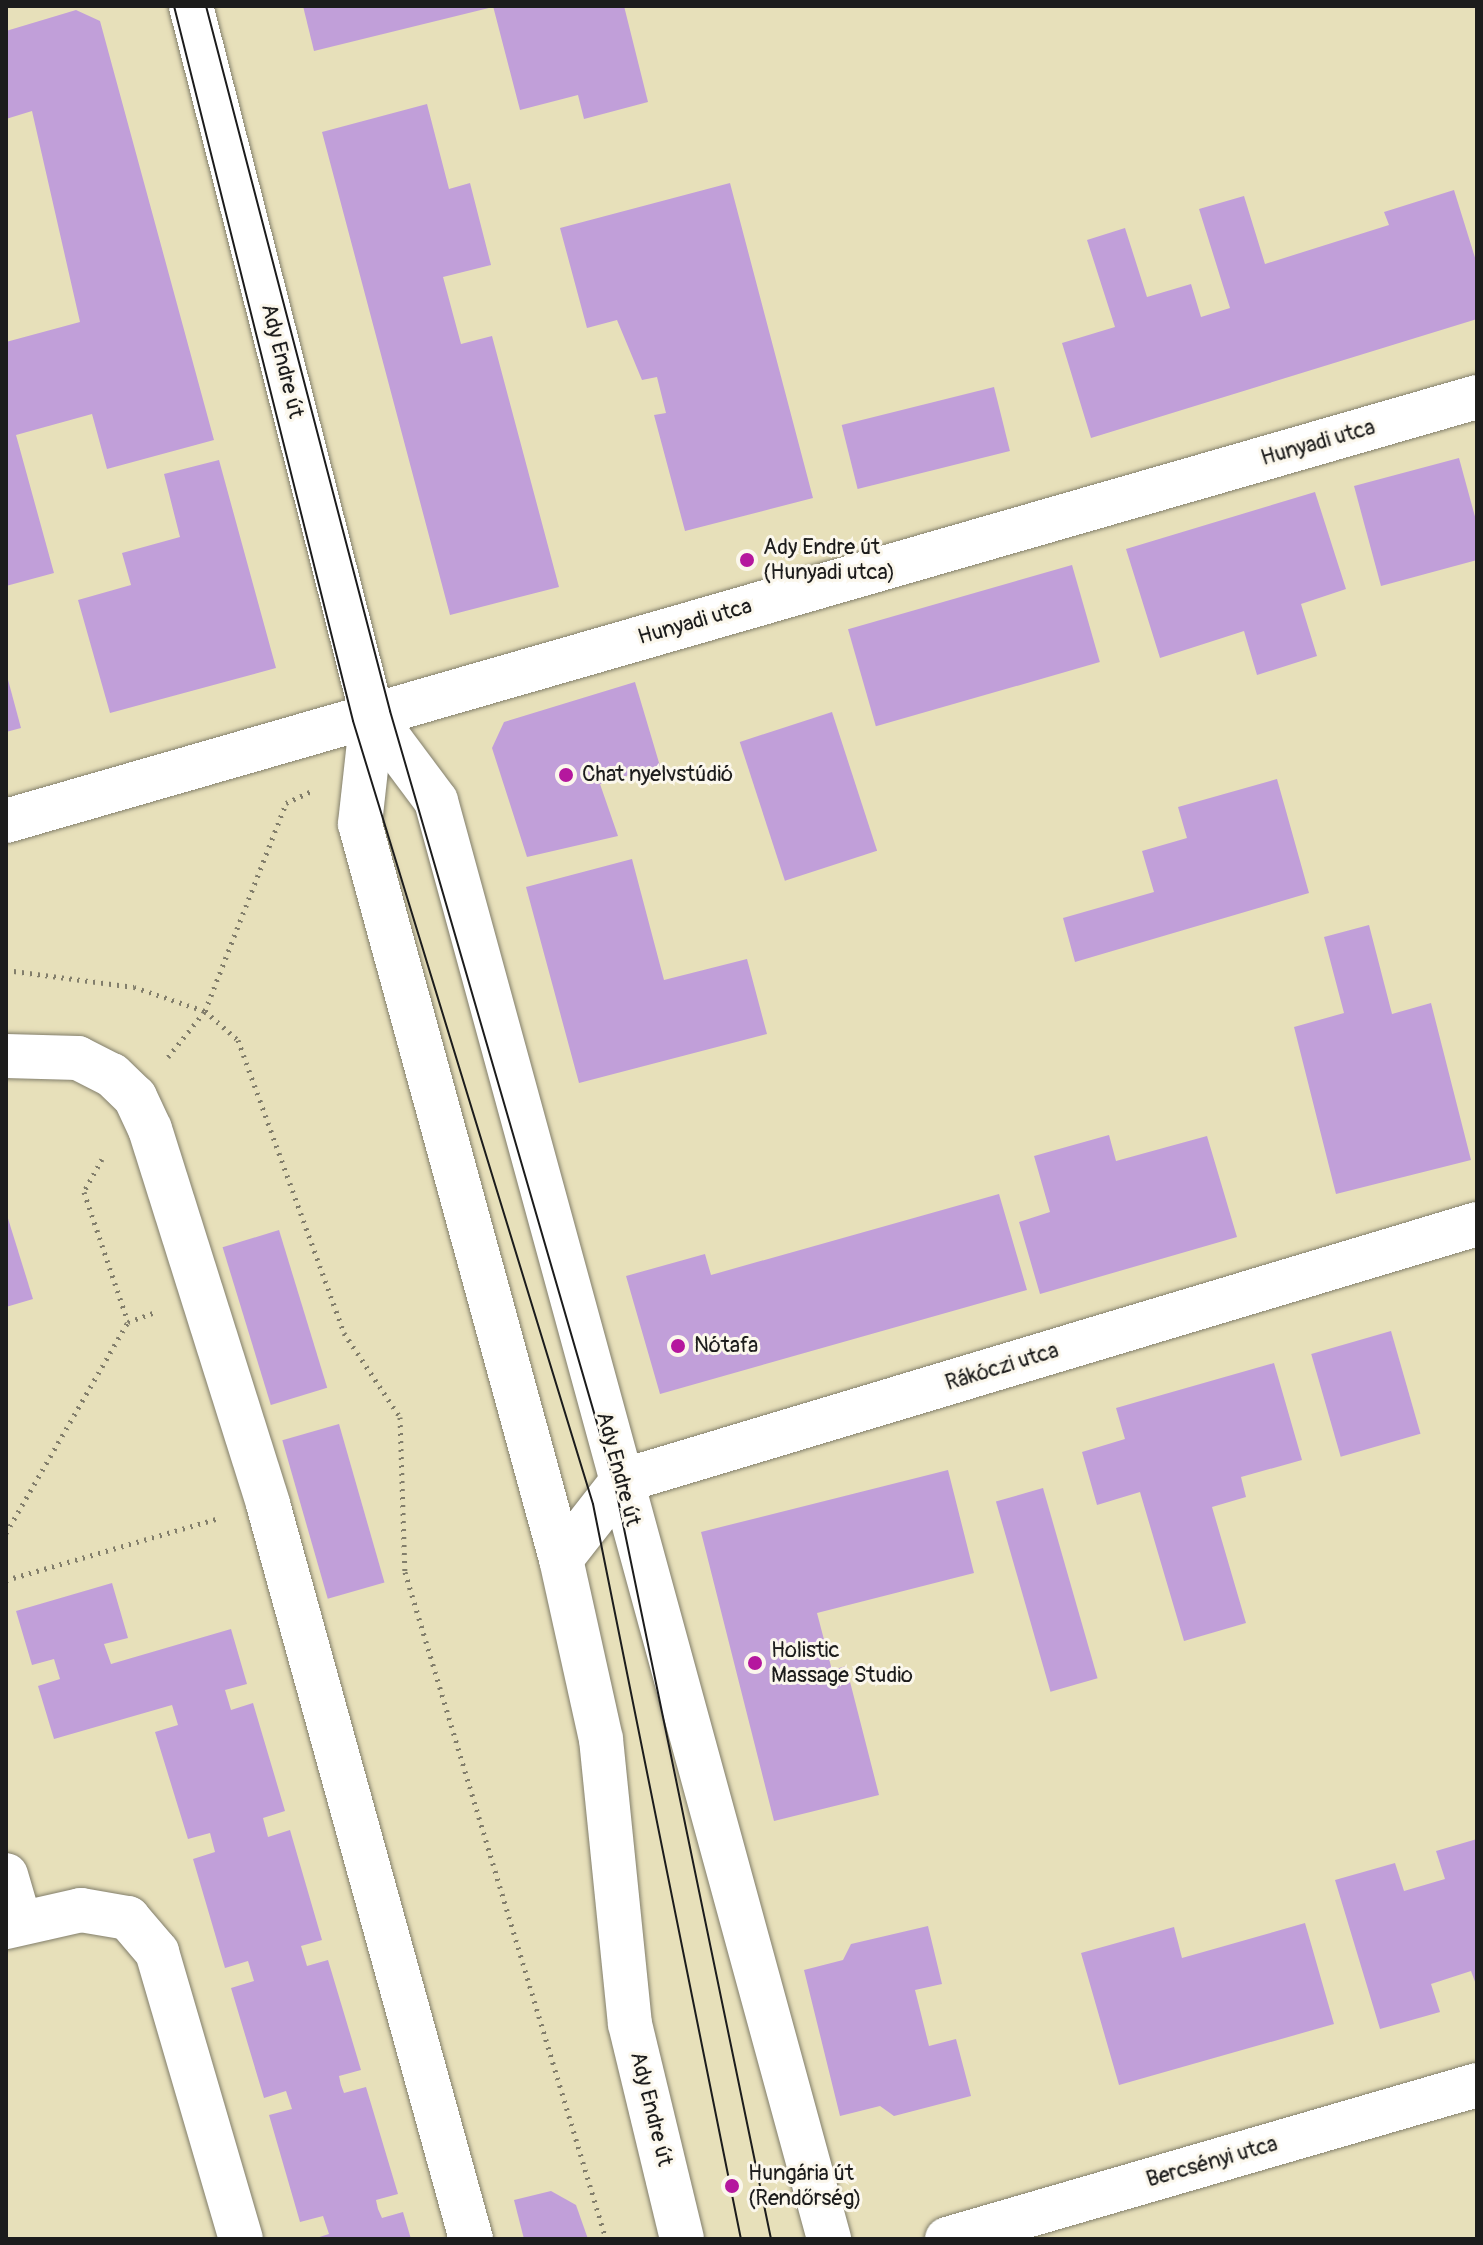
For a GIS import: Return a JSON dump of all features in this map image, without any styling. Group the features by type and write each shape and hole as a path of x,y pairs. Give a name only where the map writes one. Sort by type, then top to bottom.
{"street":[{"name":"Ady Endre út","path":"191,6 372,715 360,824 561,1559 601,1739 630,2024 682,2239"},
{"name":"Hunyadi utca","path":"6,821 1477,397"},
{"name":"Ady Endre út","path":"372,715 436,801 829,2239"},
{"path":"6,1056 78,1058 112,1075 135,1097 268,1504 471,2239"},
{"name":"Rákóczi utca","path":"622,1481 1477,1224"},
{"path":"561,1559 622,1481"},
{"path":"6,1875 13,1925 81,1910 128,1918 157,1952 241,2239"},
{"name":"Bercsényi utca","path":"952,2238 1477,2085"}],"path":[{"path":"6,1533 128,1322 84,1192 135,1097 205,1011 286,803 315,790"},
{"path":"6,970 134,987 205,1011 238,1040 344,1333 400,1417 405,1572 606,2239"},
{"path":"6,1580 268,1504"}],"building":[{"path":"303,6 493,6 493,7 314,51"},
{"path":"493,6 624,6 648,102 584,119 578,95 520,110"},
{"path":"76,10 100,21 214,440 107,469 92,414 16,435 54,573 6,586 6,342 80,322 32,111 6,119 6,31"},
{"path":"427,104 449,189 470,183 491,265 443,277 461,344 492,336 559,587 450,615 322,132"},
{"path":"730,183 813,498 685,531 654,415 666,413 657,377 642,380 617,320 587,328 560,228"},
{"path":"1454,190 1477,264 1477,319 1091,438 1062,343 1115,327 1087,240 1125,228 1147,297 1191,284 1201,317 1230,308 1199,209 1244,196 1265,264 1389,225 1384,212"},
{"path":"994,387 1010,451 858,489 842,425"},
{"path":"1459,458 1477,524 1477,560 1381,586 1354,486"},
{"path":"219,460 276,668 110,713 78,600 131,585 122,553 180,537 164,474"},
{"path":"1315,492 1346,589 1301,604 1317,656 1257,675 1244,631 1160,658 1126,549"},
{"path":"1072,565 1100,662 876,726 848,629"},
{"path":"6,677 21,728 6,732"},
{"name":"Chat nyelvstúdió","path":"635,682 660,766 600,784 618,836 527,857 492,748 504,722"},
{"path":"832,712 877,851 785,881 740,742"},
{"path":"1277,779 1309,893 1075,962 1063,918 1154,892 1142,851 1187,838 1178,807"},
{"path":"632,859 664,980 747,959 767,1034 579,1083 526,887"},
{"path":"1369,925 1392,1014 1431,1003 1471,1160 1336,1194 1294,1027 1344,1013 1324,937"},
{"path":"1109,1135 1116,1161 1207,1136 1237,1237 1040,1294 1019,1222 1050,1212 1034,1156"},
{"path":"999,1194 1027,1290 660,1394 626,1276 705,1254 711,1275"},
{"path":"6,1212 33,1299 6,1307"},
{"path":"279,1230 327,1388 271,1405 223,1247"},
{"path":"1391,1331 1420,1434 1341,1457 1311,1354"},
{"path":"1274,1363 1302,1460 1241,1477 1246,1497 1212,1507 1246,1623 1184,1641 1140,1492 1097,1505 1082,1452 1125,1439 1116,1408"},
{"path":"339,1424 384,1583 328,1599 282,1440"},
{"path":"948,1470 974,1573 817,1613 832,1670 846,1666 879,1795 774,1821 701,1532"},
{"path":"1043,1488 1098,1678 1050,1692 996,1502"},
{"path":"112,1583 128,1638 104,1644 111,1664 231,1629 247,1684 225,1690 231,1710 253,1703 285,1811 263,1818 268,1837 290,1830 322,1940 301,1946 307,1966 328,1960 361,2070 339,2076 341,2085 344,2093 366,2087 398,2194 376,2200 378,2209 382,2218 403,2212 411,2239 313,2239 329,2234 323,2216 300,2222 269,2115 292,2109 286,2091 264,2098 231,1988 254,1981 248,1961 225,1968 193,1859 215,1852 210,1833 188,1839 155,1732 178,1725 172,1705 54,1739 38,1686 60,1679 54,1659 32,1665 16,1611"},
{"path":"1477,1839 1477,1987 1471,1971 1431,1984 1440,2012 1380,2029 1335,1880 1395,1863 1404,1891 1445,1879 1436,1851"},
{"path":"1305,1923 1334,2024 1119,2085 1081,1953 1174,1927 1182,1958"},
{"path":"928,1926 942,1984 915,1990 929,2046 956,2039 971,2096 894,2116 880,2106 840,2116 804,1970 843,1960 851,1944"},
{"path":"551,2191 576,2205 588,2239 524,2239 514,2200"}],"tram line":[{"path":"174,6 353,721 593,1504 741,2239"},
{"path":"206,6 390,711 615,1485 771,2239"}],"place":[{"name":"Ady Endre út (Hunyadi utca)","path":"747,560"},
{"name":"Chat nyelvstúdió","path":"566,775"},
{"name":"Nótafa","path":"678,1346"},
{"name":"Holistic Massage Studio","path":"755,1663"},
{"name":"Hungária út (Rendőrség)","path":"732,2186"}]}
